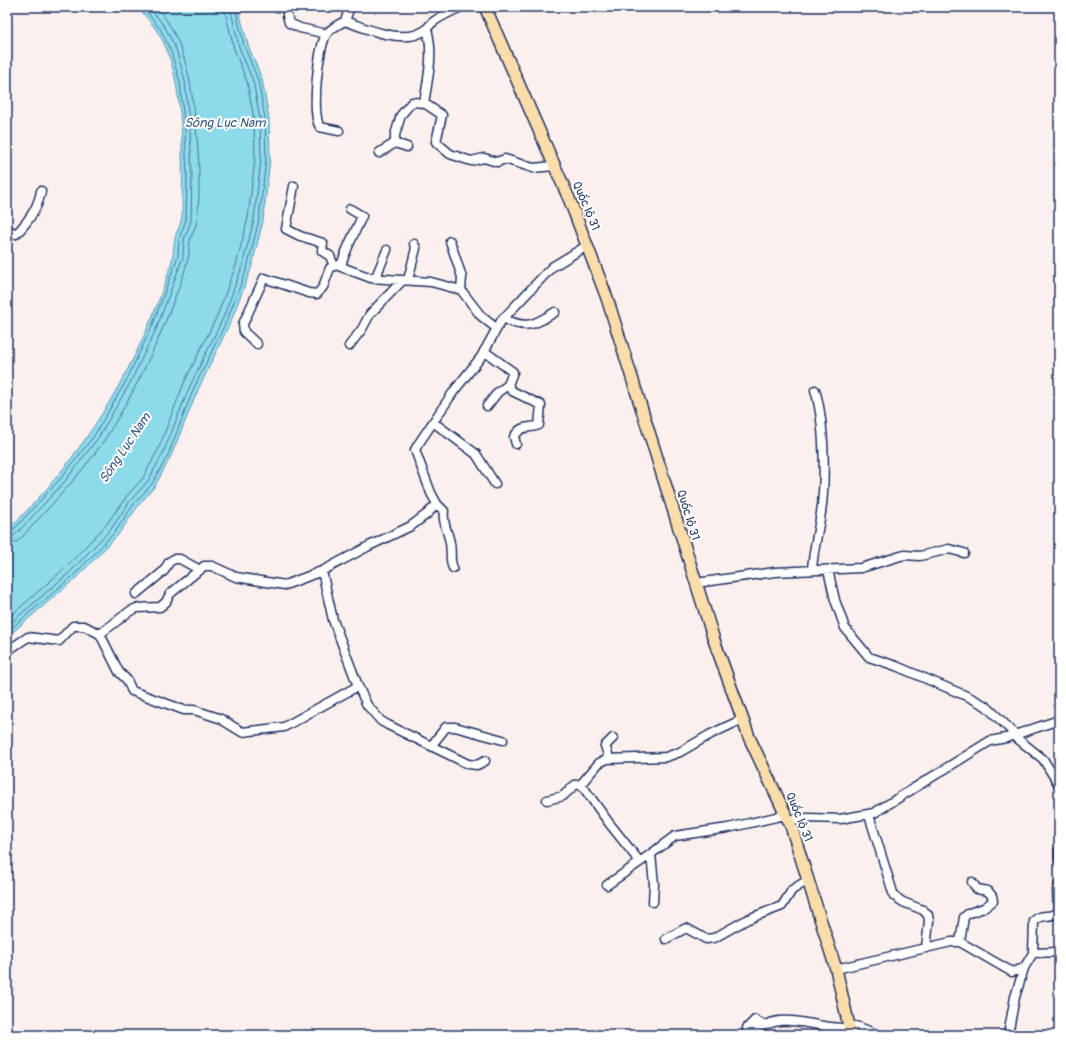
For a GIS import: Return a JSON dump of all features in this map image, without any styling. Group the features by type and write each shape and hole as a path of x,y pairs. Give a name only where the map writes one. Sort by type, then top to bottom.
{"highway":[{"name":"Quốc lộ 31","path":"485,7 570,200 607,298 714,640 749,737 786,817 808,880 836,969 850,1029"}],"street":[{"path":"287,7 289,23 300,28 327,34"},
{"path":"339,131 320,128 316,98 317,77 321,54 327,34 336,26 345,21 350,7"},
{"path":"345,21 376,32 397,36 416,35 427,29 433,22 460,7"},
{"path":"424,103 430,54 430,39 427,29"},
{"path":"395,143 395,135 401,115 412,102 424,103 442,115 435,141 450,154 471,161 484,158 497,162 505,159 533,168 554,166"},
{"path":"395,143 407,147"},
{"path":"379,153 395,143"},
{"path":"294,186 286,229 295,234 323,243 322,251 330,256 338,266"},
{"path":"7,229 16,234 26,223 36,208 41,191"},
{"path":"338,266 346,248 351,242 362,216 350,209"},
{"path":"450,241 462,276 461,290"},
{"path":"349,346 362,329 370,314 406,280 416,252 414,244"},
{"path":"453,568 451,564 450,543 443,519 444,511 437,504 428,486 415,450 454,391 484,351 503,318 552,267 588,245"},
{"path":"375,278 387,250"},
{"path":"257,344 244,332 243,324 264,278 309,293 318,294 323,287 330,268 338,266 375,278 430,282 461,290 481,316 496,328"},
{"path":"503,318 524,326 534,323 555,312"},
{"path":"484,351 513,372 508,385 498,392 487,406"},
{"path":"508,385 512,391 541,405 539,425 527,426 521,429 514,438 516,444"},
{"path":"812,570 814,545 820,518 824,473 820,415 815,390"},
{"path":"433,422 476,454 495,484"},
{"path":"100,634 130,611 138,608 160,607 166,602 170,594 204,566 208,565 236,577 280,585 322,571 411,526 437,504"},
{"path":"696,583 775,572 828,570 872,566 904,555 920,556 949,549 964,553"},
{"path":"136,594 164,571 169,562 174,559 180,559 200,570"},
{"path":"828,570 835,600 845,628 869,657 896,666 969,697 986,706 1014,735 1043,759 1059,785"},
{"path":"322,571 333,620 358,686 367,705 381,721 432,745 471,766 485,761"},
{"path":"7,651 28,637 59,640 73,626 84,626 100,634 119,672 127,680 132,691 184,710 194,710 219,718 240,732 284,727 358,686"},
{"path":"547,800 563,796 575,785 581,784 599,763 606,759 666,757 680,752 710,734 743,719"},
{"path":"607,885 651,854 668,839 675,836 786,817 829,820 869,815 891,803 978,747 990,741 1014,735 1059,720"},
{"path":"432,745 446,726 503,740"},
{"path":"606,759 608,754 605,746 613,738"},
{"path":"581,784 640,862"},
{"path":"869,815 894,896 903,902 922,910 928,915 929,921 926,948"},
{"path":"1059,850 1059,859"},
{"path":"651,854 654,884 653,902"},
{"path":"666,939 686,928 706,939 714,938 748,919 782,906 792,890 808,880"},
{"path":"960,942 964,917 969,913 979,911 993,901 988,890 977,889 972,882"},
{"path":"1008,1035 1019,979 1033,953 1034,922 1040,917 1053,916 1058,912 1057,890 1059,885"},
{"path":"836,969 951,942 960,942 1012,972 1019,979"},
{"path":"1033,953 1059,952"},
{"path":"1012,972 1024,968"},
{"path":"747,1035 763,1025 785,1019 822,1027 850,1029 859,1027 879,1035"}],"water":[{"name":"Sông Lục Nam","path":"138,7 238,7 248,45 262,79 269,118 270,159 263,221 251,269 231,321 198,390 171,456 155,486 138,506 118,535 76,578 7,637 7,530 34,503 59,474 84,441 106,408 144,336 159,300 172,261 175,238 182,218 182,142 180,114 173,70 164,43 155,28"}]}
